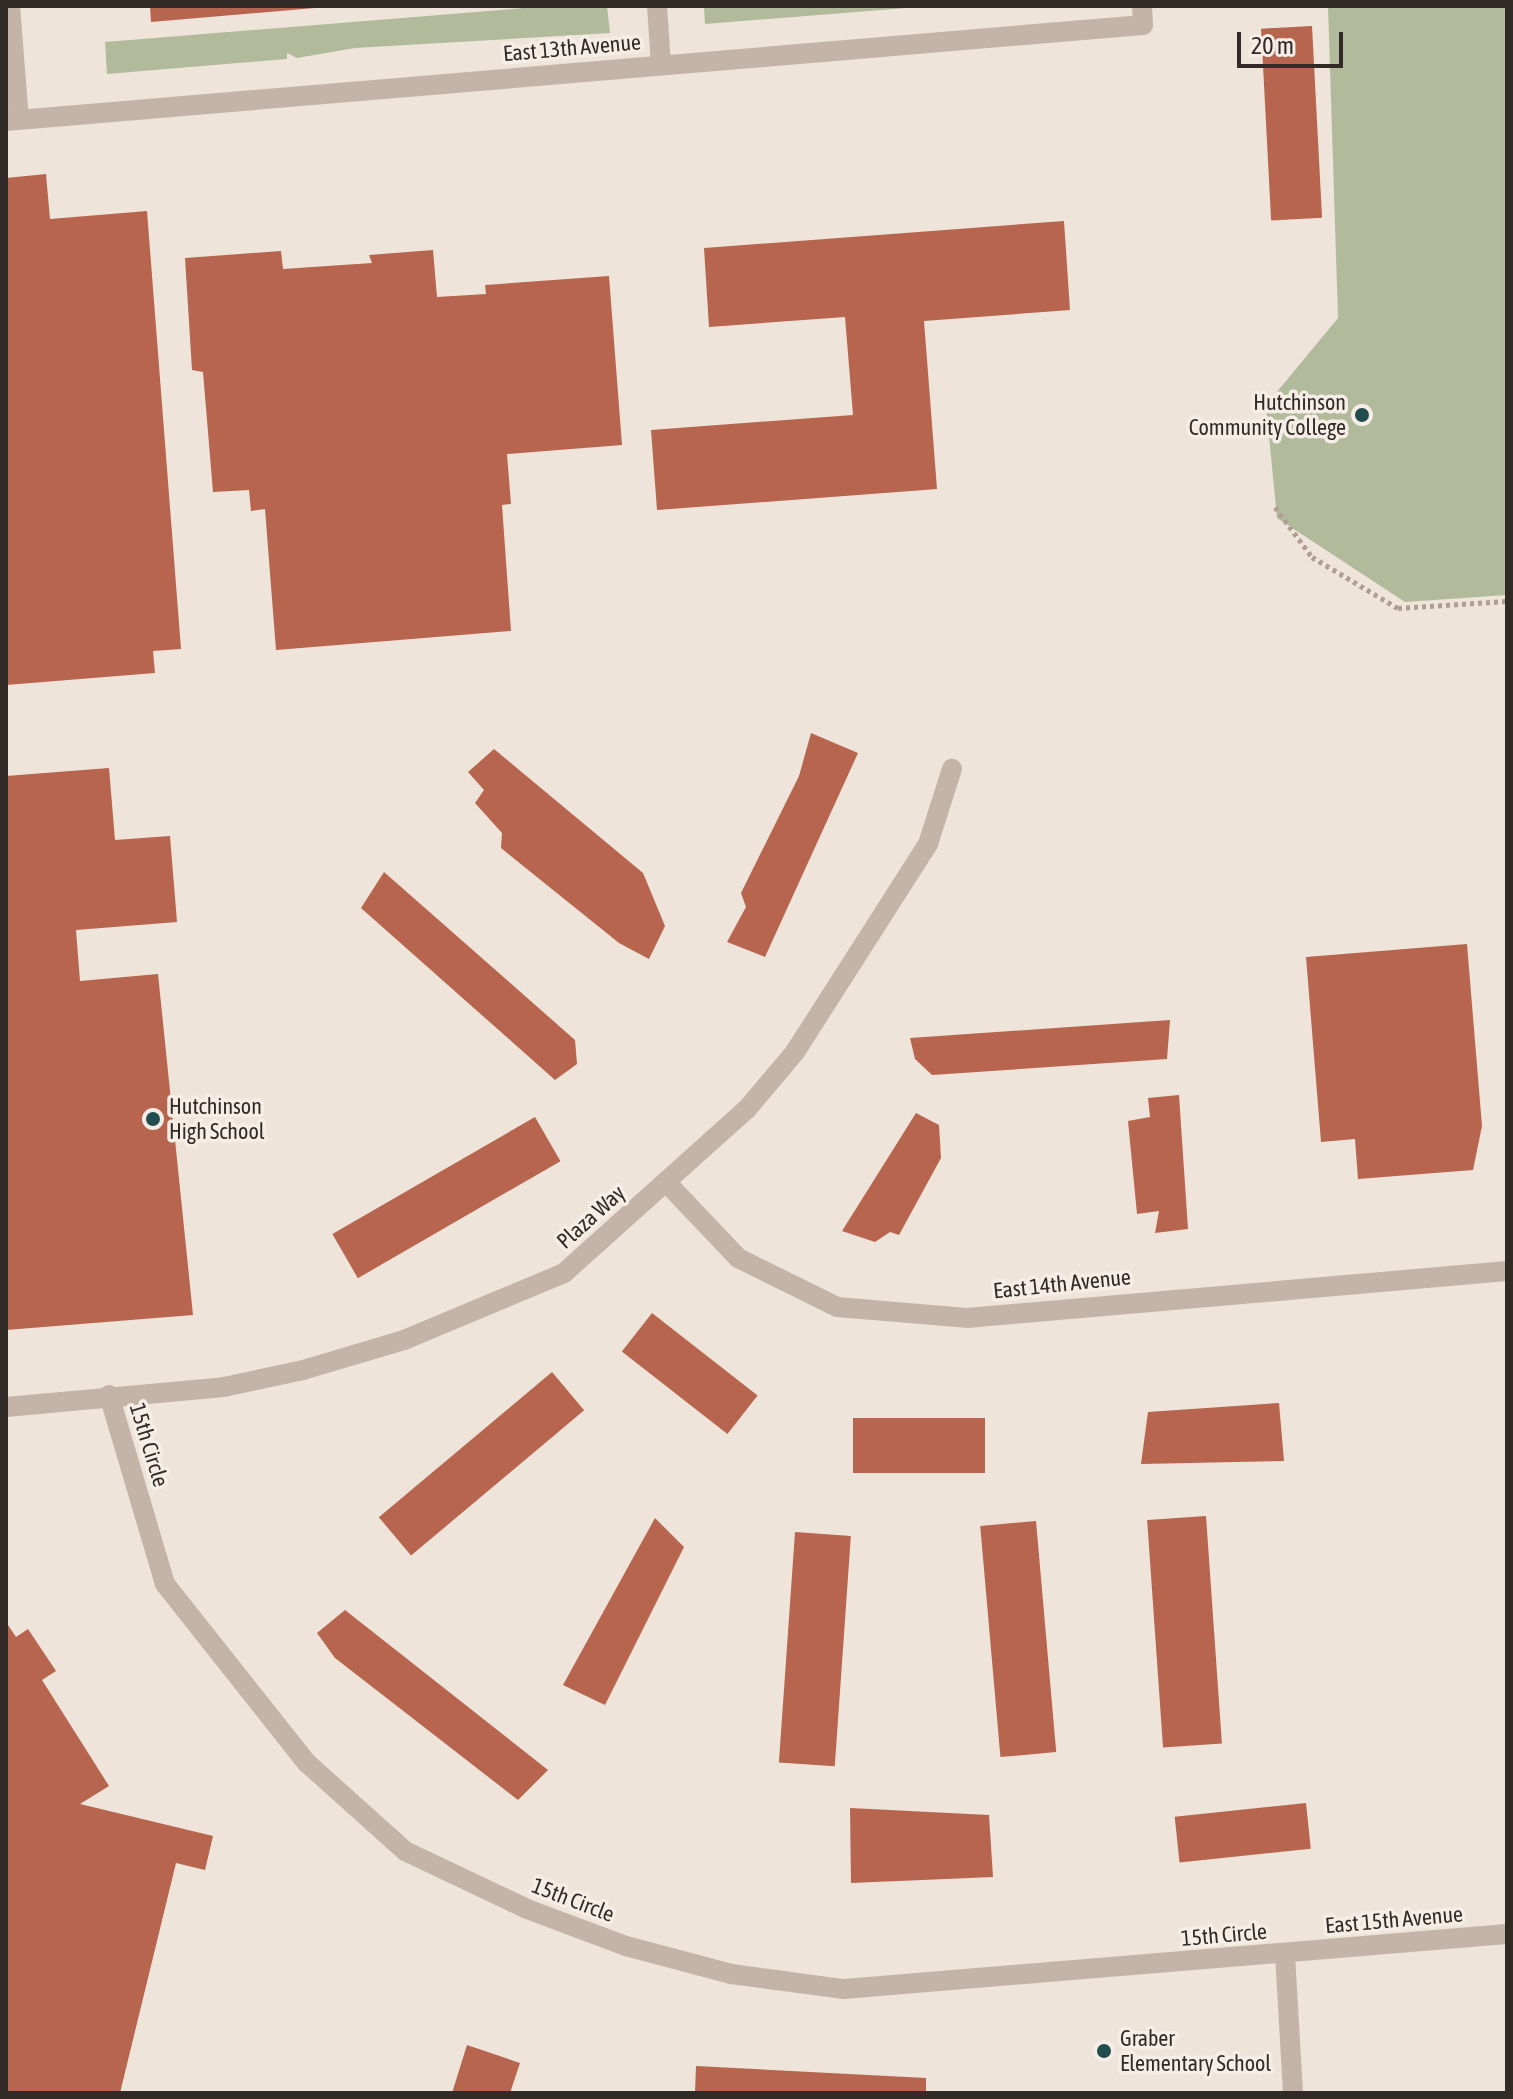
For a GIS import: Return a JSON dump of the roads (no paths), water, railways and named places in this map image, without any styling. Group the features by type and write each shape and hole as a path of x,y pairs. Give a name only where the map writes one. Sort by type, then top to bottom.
{"street":[{"path":"10,6 12,120"},
{"path":"657,6 661,64"},
{"name":"East 13th Avenue","path":"12,120 661,64 1142,16"},
{"name":"Plaza Way","path":"6,1407 109,1395 224,1387 404,1340 564,1273 747,1109 795,1052 928,844 952,769"},
{"name":"East 14th Avenue","path":"666,1182 738,1258 837,1307 967,1318 1507,1271"},
{"name":"15th Circle","path":"109,1395 165,1584 307,1763 405,1851 527,1909 626,1946 731,1974 844,1989 1285,1954"},
{"name":"East 15th Avenue","path":"1285,1954 1507,1934"},
{"path":"1285,1954 1293,2093"}],"place":[{"name":"Hutchinson Community College","path":"1362,415"},
{"name":"Hutchinson High School","path":"153,1119"},
{"name":"Graber Elementary School","path":"1104,2051"}]}
